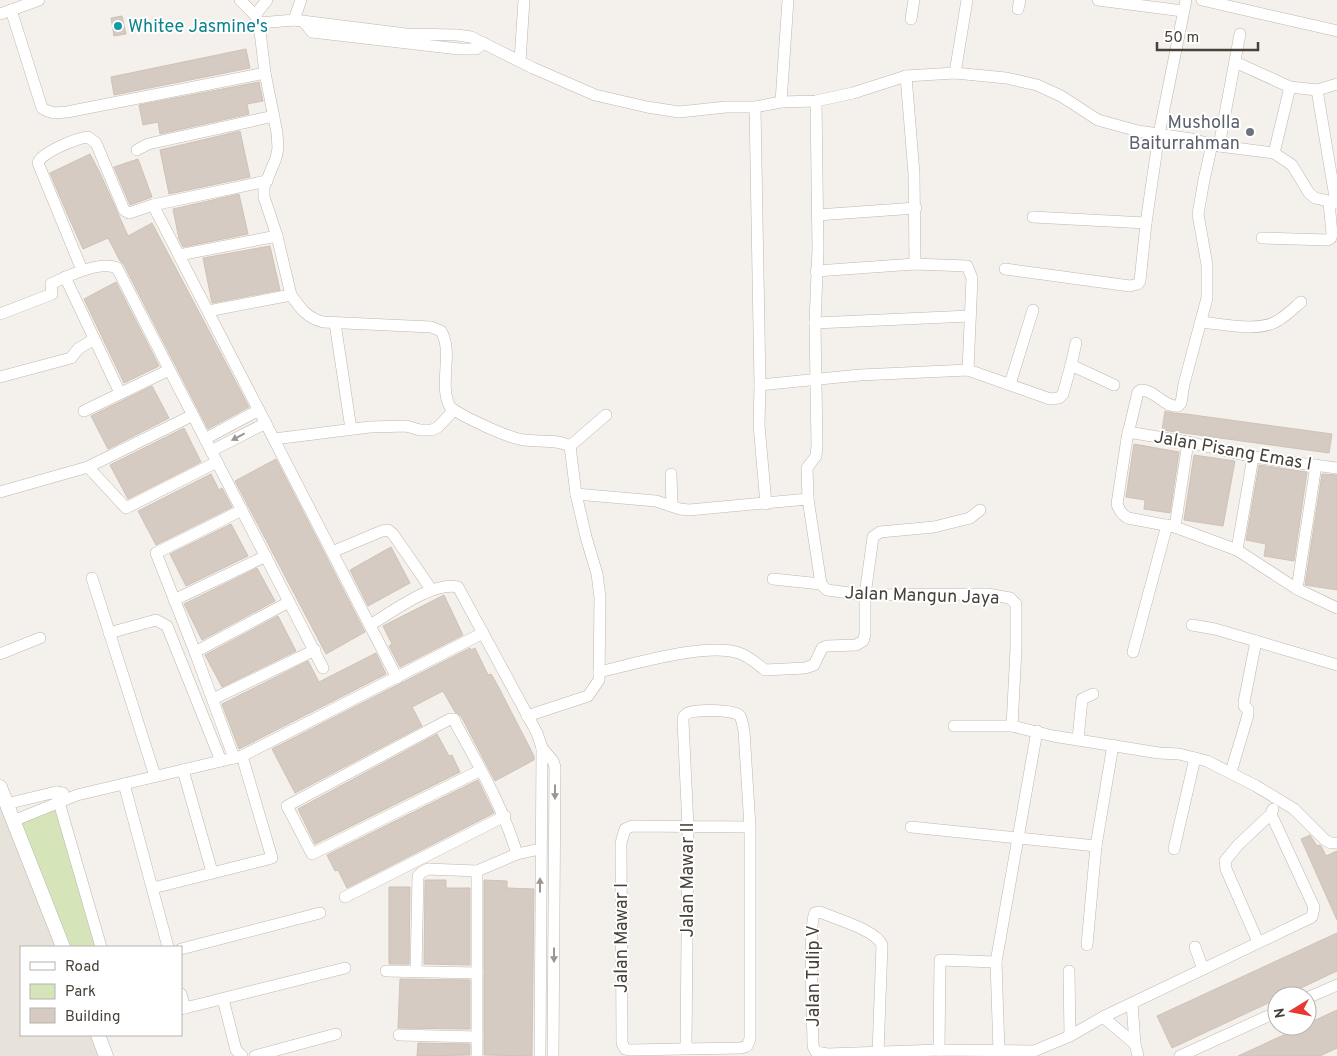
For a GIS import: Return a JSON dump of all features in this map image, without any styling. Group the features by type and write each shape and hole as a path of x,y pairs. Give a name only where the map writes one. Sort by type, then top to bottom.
{"street":[{"path":"39,0 6,12 42,108 49,112 67,112 265,73"},
{"path":"240,0 257,19 274,116 278,148 267,181 264,197 278,236 291,295 306,314 314,320 335,323 431,327 441,330 445,341 446,393 448,403 454,410 511,437 531,441 565,443 570,446"},
{"path":"257,19 267,0"},
{"path":"299,21 301,0"},
{"path":"520,61 524,0"},
{"path":"781,102 788,0"},
{"path":"912,19 914,0"},
{"path":"954,73 967,0"},
{"path":"1005,269 1133,286 1140,281 1159,134 1184,6 1098,0"},
{"path":"1202,0 1337,31"},
{"path":"257,19 299,21 390,37 458,35 471,37 595,95 679,112 726,107 755,108 781,102 816,101 853,93 906,76 954,73 1006,78 1037,85 1061,96 1098,120 1138,131 1274,153 1292,165 1315,198 1334,202"},
{"path":"1240,34 1216,145 1204,180 1198,214 1207,264 1207,298 1202,322 1180,405 1173,407 1150,392 1141,390 1138,392 1128,432 1117,504 1124,516 1171,526 1237,550 1297,589 1337,608"},
{"path":"1235,62 1290,87 1317,90 1337,84"},
{"path":"906,76 916,208 915,264"},
{"path":"1274,153 1290,87"},
{"path":"1262,238 1328,240 1331,238 1334,202 1317,90"},
{"name":"Jalan Mangun Jaya","path":"816,101 818,249 816,270 817,446 816,456 807,468 808,499 821,584 827,590 865,595 987,594 1010,598 1016,604 1017,620 1012,726"},
{"path":"755,108 759,424 766,504"},
{"path":"137,150 148,144 274,116"},
{"path":"82,270 38,163 40,158 76,139 91,138 96,143 126,212 131,213 153,205 267,181"},
{"path":"153,205 397,678"},
{"path":"817,215 916,208"},
{"path":"1033,217 1146,223"},
{"path":"179,255 278,236"},
{"path":"816,270 915,264 967,266 972,278 968,370"},
{"path":"0,314 52,294 51,284 82,270 110,265 117,268 323,668"},
{"path":"65,277 120,393"},
{"path":"208,310 291,295"},
{"path":"1202,322 1250,327 1267,325 1279,320 1300,302"},
{"path":"1010,384 1033,310"},
{"path":"816,323 970,316"},
{"path":"335,323 351,429"},
{"path":"0,376 71,358 78,348 94,340"},
{"path":"760,385 889,373 968,370 1050,399 1055,399 1063,394 1076,343"},
{"path":"1071,365 1114,385"},
{"path":"84,411 169,370"},
{"path":"205,438 259,410"},
{"path":"274,439 351,429 406,426 420,430 432,430 438,427 454,410"},
{"path":"0,492 88,467 193,415"},
{"path":"570,446 606,416"},
{"path":"211,451 266,423"},
{"name":"Jalan Pisang Emas I","path":"1128,432 1188,442 1253,457 1337,468"},
{"path":"1133,652 1171,526 1188,442"},
{"path":"528,716 588,696 598,680 600,596 597,574 576,494 570,446"},
{"path":"1237,550 1253,457"},
{"path":"88,467 126,508 217,462"},
{"path":"1297,589 1316,465"},
{"path":"671,474 672,506"},
{"path":"576,494 656,501 680,509 698,510 808,499"},
{"path":"153,888 272,858 238,757 212,699 156,553 242,510"},
{"path":"599,672 685,653 714,651 739,653 754,661 765,670 804,668 816,663 822,648 862,642 865,635 865,595 873,536 880,532 934,527 970,518 980,510"},
{"path":"332,552 388,530 393,534 430,589"},
{"path":"174,600 266,556"},
{"path":"92,578 155,776"},
{"path":"773,579 821,584"},
{"path":"370,625 430,589 453,585 458,587 528,716 542,748 553,761 555,768 553,1056"},
{"path":"195,652 289,602"},
{"path":"109,633 156,620 167,626 221,761"},
{"path":"1192,625 1215,628 1337,665"},
{"path":"63,946 2,795 57,798 77,795 238,757 483,633"},
{"path":"0,654 40,638"},
{"path":"1231,772 1248,715 1248,709 1244,706 1244,702 1256,642"},
{"path":"212,699 315,650"},
{"path":"1078,739 1082,699 1093,694"},
{"name":"Jalan Mawar II","path":"686,1049 688,827 683,721 687,713 695,711 731,711 741,717 744,731 750,827"},
{"path":"481,770 312,854 287,806 452,718 481,770 505,816 518,854"},
{"path":"954,726 1012,726 1053,736 1207,761 1231,772 1294,809 1325,840 1337,843"},
{"path":"999,1051 996,962 1037,731"},
{"path":"1086,945 1096,846 1113,745"},
{"path":"540,1056 542,748"},
{"path":"1174,849 1195,758"},
{"path":"183,770 212,872"},
{"path":"124,784 168,946"},
{"path":"13,821 57,798"},
{"path":"57,798 101,946"},
{"path":"1258,942 1226,869 1226,860 1238,845 1271,814 1278,800"},
{"path":"878,1053 939,1050 1034,1051 1070,1036 1103,1017 1312,917 1314,907 1271,814"},
{"path":"345,896 505,816"},
{"name":"Jalan Mawar I","path":"688,827 627,827 622,833 622,1043 623,1047 627,1050 662,1052 686,1049 709,1052 744,1048 747,1046 750,1039 750,827"},
{"path":"688,827 750,827"},
{"path":"911,827 1096,846"},
{"path":"416,971 418,876 422,872 428,869 476,871 518,854 540,849"},
{"path":"476,871 477,1056"},
{"name":"Jalan Tulip V","path":"820,912 868,932 880,941 882,945 878,1053 820,1053 816,1052 813,1046 812,934 813,915 815,913 820,912"},
{"path":"182,949 320,913"},
{"path":"1194,946 1204,968"},
{"path":"939,1050 940,960 996,962"},
{"path":"183,1009 345,968"},
{"path":"386,971 477,974"},
{"path":"1069,971 1070,1036"},
{"path":"1317,994 1337,985"},
{"path":"223,999 236,1050 242,1056"},
{"path":"1132,1004 1135,1044 1138,1056"},
{"path":"1103,1017 1135,1044"},
{"path":"1180,1056 1267,1017"},
{"path":"254,1056 336,1034"},
{"path":"398,1035 477,1037"},
{"path":"98,1036 106,1056"}],"shaded area":[{"path":"0,795 63,946 20,946 20,1036 97,1036 106,1056 0,1056"}],"green space":[{"path":"59,803 101,946 63,946 13,821"}],"building":[{"name":"Whitee Jasmine's","path":"122,16 126,34 114,36 111,18"},
{"path":"246,49 250,68 114,95 111,77"},
{"path":"259,82 263,101 247,104 249,114 160,134 158,122 143,125 139,105"},
{"path":"240,131 250,177 169,194 160,150"},
{"path":"90,154 128,236 152,223 249,407 208,429 124,265 108,238 83,249 66,211 50,173"},
{"path":"138,159 152,197 130,205 114,167"},
{"path":"239,194 248,234 183,247 179,239 173,209"},
{"path":"270,246 280,290 212,303 203,258"},
{"path":"116,282 159,366 124,383 84,299"},
{"path":"152,386 169,418 108,449 91,416"},
{"path":"1165,411 1332,434 1329,453 1162,430"},
{"path":"184,428 201,462 128,499 110,465"},
{"path":"1134,444 1179,452 1170,513 1144,509 1145,500 1126,497"},
{"path":"1194,455 1235,461 1223,526 1184,520"},
{"path":"276,459 365,632 326,654 235,481"},
{"path":"1259,465 1307,472 1294,561 1264,556 1266,544 1246,540"},
{"path":"211,474 219,490 222,488 232,507 156,545 138,511"},
{"path":"1322,474 1337,475 1337,590 1305,585"},
{"path":"231,524 248,556 186,586 170,554"},
{"path":"391,547 410,583 368,606 350,570"},
{"path":"257,568 275,601 202,640 184,604"},
{"path":"444,595 463,635 400,667 389,646 392,644 383,626"},
{"path":"278,616 296,651 222,687 205,655"},
{"path":"470,648 471,650 475,648 488,675 491,674 498,686 534,756 534,760 495,781 461,716 455,712 443,691 412,707 422,726 295,793 272,749"},
{"path":"376,653 386,674 239,749 222,704 308,661 319,682"},
{"path":"437,734 449,756 452,755 460,772 315,844 298,809"},
{"path":"478,780 494,813 347,888 338,870 335,871 327,855"},
{"path":"1310,835 1317,846 1321,846 1326,856 1337,851 1337,920 1301,839"},
{"path":"425,880 446,880 446,888 470,888 470,965 424,964"},
{"path":"484,880 507,881 507,888 534,889 532,1056 484,1055"},
{"path":"389,887 410,887 409,964 389,964"},
{"path":"1337,933 1337,971 1305,986 1267,986 1267,1004 1172,1048 1157,1016"},
{"path":"400,979 470,980 470,1029 398,1028"},
{"path":"1337,1010 1337,1048 1320,1056 1238,1056 1281,1036 1317,1036 1317,1019"},
{"path":"418,1043 470,1044 470,1055 417,1056"}],"place":[{"name":"Whitee Jasmine's","path":"118,26"},
{"name":"Musholla Baiturrahman","path":"1250,132"}]}
